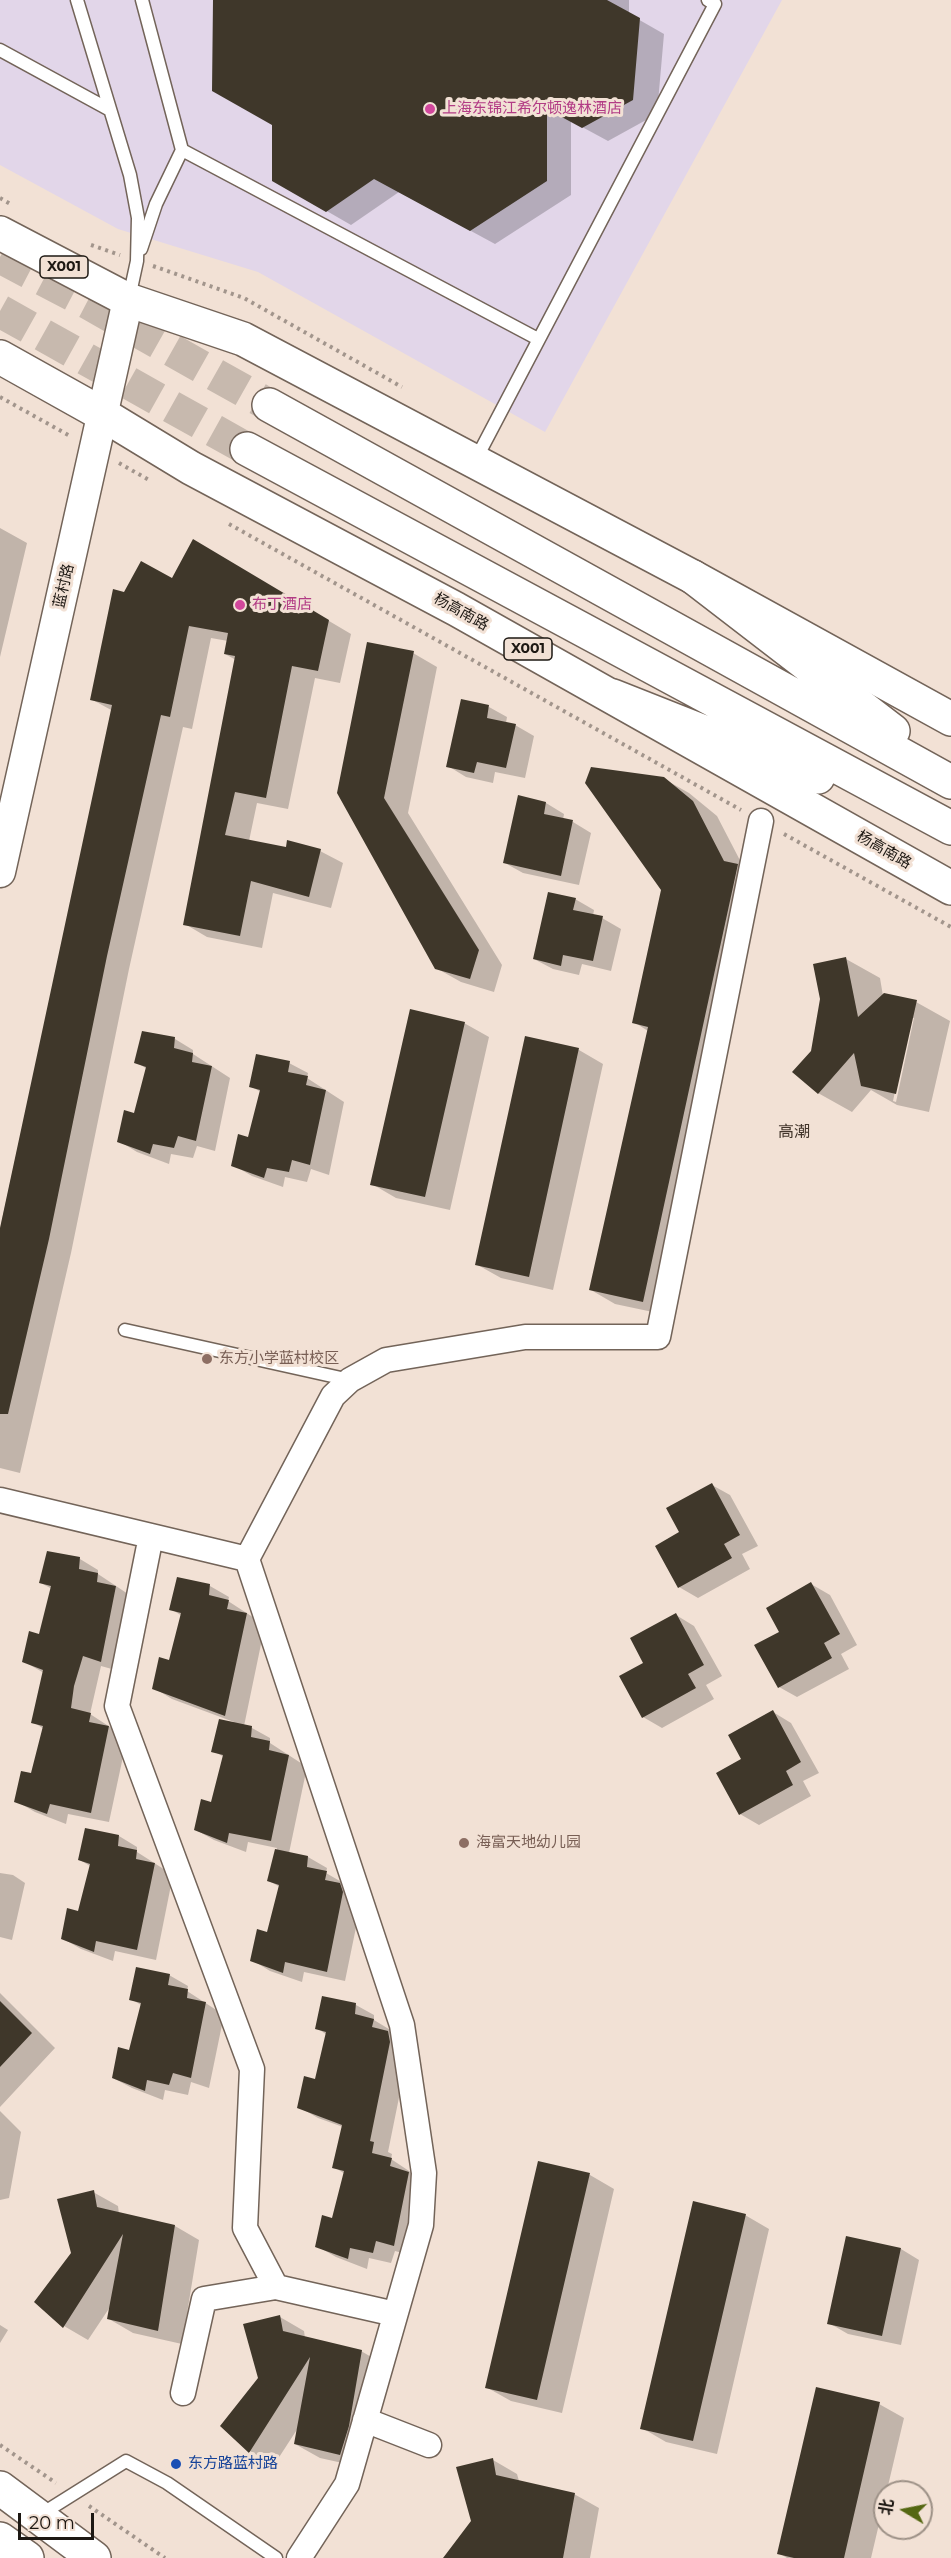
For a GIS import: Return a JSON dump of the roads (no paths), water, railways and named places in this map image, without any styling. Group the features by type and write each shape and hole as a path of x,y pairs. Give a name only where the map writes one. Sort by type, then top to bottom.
{"main road":[{"name":"X001","path":"0,233 128,300 243,339 693,577 951,719"},
{"name":"杨高南路","path":"0,357 102,414 191,468 613,696 951,888"},
{"path":"269,405 951,782"},
{"name":"X001","path":"247,449 951,829"},
{"path":"693,577 951,776"},
{"path":"613,696 951,829"},
{"path":"0,2488 94,2558"},
{"path":"0,2539 27,2558"}],"street":[{"name":"蓝村路","path":"0,872 128,300"},
{"path":"299,2558 347,2484 421,2225 424,2173 402,2025 247,1559 333,1396 350,1380 386,1360 525,1337 658,1337 761,821"},
{"path":"0,1500 247,1559"},
{"path":"151,1536 117,1706 252,2069 246,2228 276,2287"},
{"path":"183,2393 204,2300 276,2287 395,2314"},
{"path":"365,2420 429,2445"}],"lane":[{"path":"77,0 130,175 138,218 137,261"},
{"path":"128,300 137,261 156,204 182,150 142,0"},
{"path":"475,462 714,1"},
{"path":"0,50 110,110"},
{"path":"182,150 538,339"},
{"path":"125,1330 350,1380"},
{"path":"39,2516 126,2461 167,2483 276,2558"}],"tunnel":[{"path":"0,257 88,303 269,405"},
{"path":"0,311 247,449"}],"place":[{"name":"上海东锦江希尔顿逸林酒店","path":"430,109"},
{"name":"布丁酒店","path":"240,605"},
{"name":"东方小学蓝村校区","path":"207,1359"},
{"name":"海富天地幼儿园","path":"464,1843"},
{"name":"东方路蓝村路","path":"176,2464"}],"district":[{"name":"高潮","path":"794,1132"}]}
